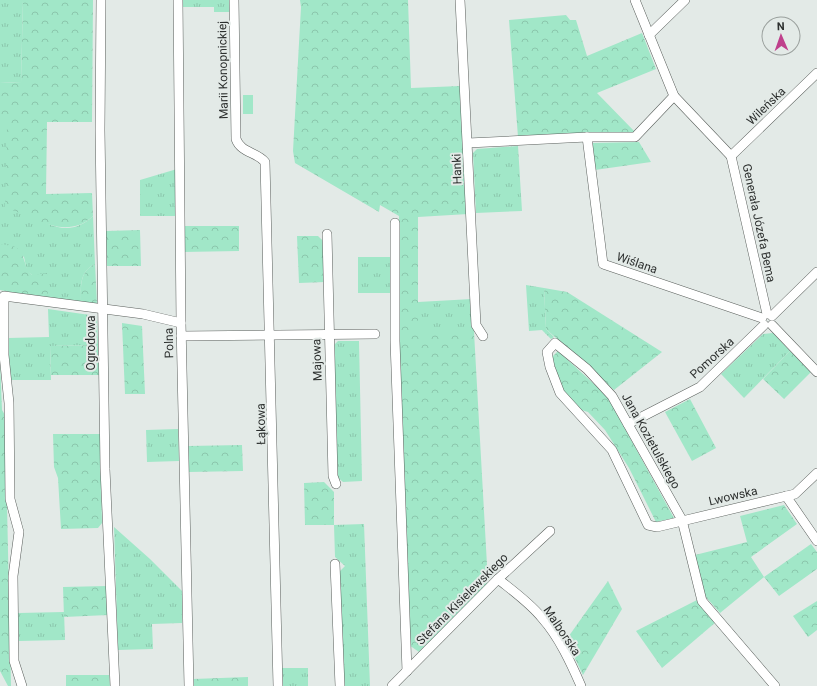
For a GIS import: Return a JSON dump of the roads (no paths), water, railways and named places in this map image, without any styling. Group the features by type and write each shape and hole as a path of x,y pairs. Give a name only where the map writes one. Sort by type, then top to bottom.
{"street":[{"name":"Ogrodowa","path":"101,0 100,130 104,308 105,468 115,686"},
{"name":"Polna","path":"178,0 181,336 189,686"},
{"name":"Marii Konopnickiej","path":"234,0 236,139 241,149 258,156 265,162"},
{"name":"Hanki","path":"460,0 476,325 483,336"},
{"name":"Generała Józefa Bema","path":"635,0 674,96 731,156 767,320"},
{"path":"649,35 685,0"},
{"name":"Wileńska","path":"731,156 817,73"},
{"path":"468,144 587,137 637,136 674,96"},
{"name":"Wiślana","path":"587,137 603,264 767,320"},
{"name":"Łąkowa","path":"265,162 271,336 278,686"},
{"path":"395,224 395,348 407,671"},
{"name":"Majowa","path":"327,234 328,336 333,476 336,484"},
{"name":"Pomorska","path":"628,424 700,387 817,272"},
{"path":"22,686 14,661 13,576 19,532 10,499 10,403 4,355 4,296 104,308 181,322"},
{"path":"767,320 817,372"},
{"path":"181,336 328,336 375,334"},
{"name":"Jana Kozietulskiego","path":"648,524 612,450 560,393 547,355 549,349 555,344 587,369 612,396 682,520 702,601 775,686"},
{"name":"Lwowska","path":"648,524 657,527 795,494 817,472"},
{"path":"786,496 817,541"},
{"name":"Stefana Kisielewskiego","path":"392,686 498,579 550,531"},
{"path":"335,564 340,686"},
{"name":"Malborska","path":"498,579 527,602 543,619 559,644 581,686"}]}
